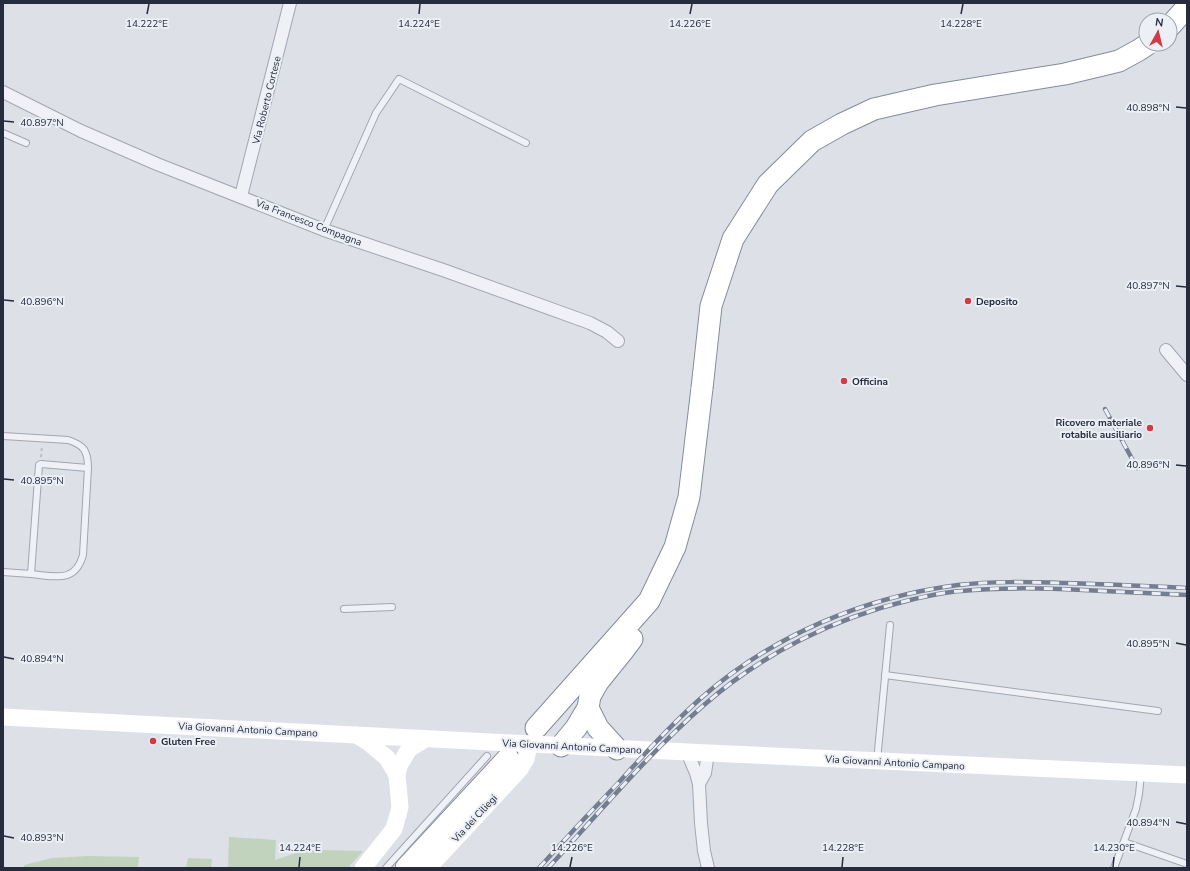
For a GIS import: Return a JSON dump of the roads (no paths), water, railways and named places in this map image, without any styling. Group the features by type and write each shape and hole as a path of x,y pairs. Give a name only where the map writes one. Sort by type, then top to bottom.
{"highway":[{"path":"1178,17 1187,7"},
{"path":"561,746 576,728 588,708 590,696 598,682 638,630 649,601 675,547 689,497 711,306 733,239 768,184 812,141 842,124 874,109 935,95 1073,72 1119,61 1138,51"},
{"path":"532,736 649,601"},
{"path":"588,708 598,728 617,749"},
{"path":"406,868 514,764"}],"main road":[{"name":"Via Giovanni Antonio Campano","path":"3,717 425,739 532,736 561,746 1187,775"},
{"path":"356,735 368,742 387,758 398,775"},
{"name":"Via dei Ciliegi","path":"514,764 526,760 532,736"},
{"path":"363,868 394,829 400,807 398,775 399,766 409,748 425,739"},
{"name":"Via dei Ciliegi","path":"428,868 514,764 561,746"}],"street":[{"name":"Via Roberto Cortese","path":"241,196 290,3"},
{"name":"Via Francesco Compagna","path":"3,92 82,131 157,164 324,230 590,323 607,332 618,341"},
{"path":"1166,350 1187,375"},
{"path":"687,752 696,773 698,784 702,838 708,868"},
{"path":"698,784 705,773 708,753"}],"lane":[{"path":"324,230 376,113 399,79 526,143"},
{"path":"3,133 26,143"},
{"path":"3,436 68,440 79,444 85,451 88,461 83,555 79,566 74,572 66,576 3,572"},
{"path":"31,574 39,465 88,468"},
{"path":"344,609 392,607"},
{"path":"877,761 890,625"},
{"path":"885,675 1158,711"},
{"path":"386,868 487,756"},
{"path":"1114,868 1136,809 1141,773"},
{"path":"1124,842 1187,864"}],"railway":[{"path":"1105,409 1137,468"},
{"path":"539,868 659,738 700,699 757,656 788,638 820,623 888,599 958,585 997,582 1037,582 1187,588"},
{"path":"548,868 663,743 704,705 751,669 775,654 827,627 882,608 942,593 1007,588 1038,588 1187,595"}],"place":[{"name":"Deposito","path":"968,301"},
{"name":"Officina","path":"844,381"},
{"name":"Ricovero materiale rotabile ausiliario","path":"1150,428"},
{"name":"Gluten Free","path":"153,741"}]}
